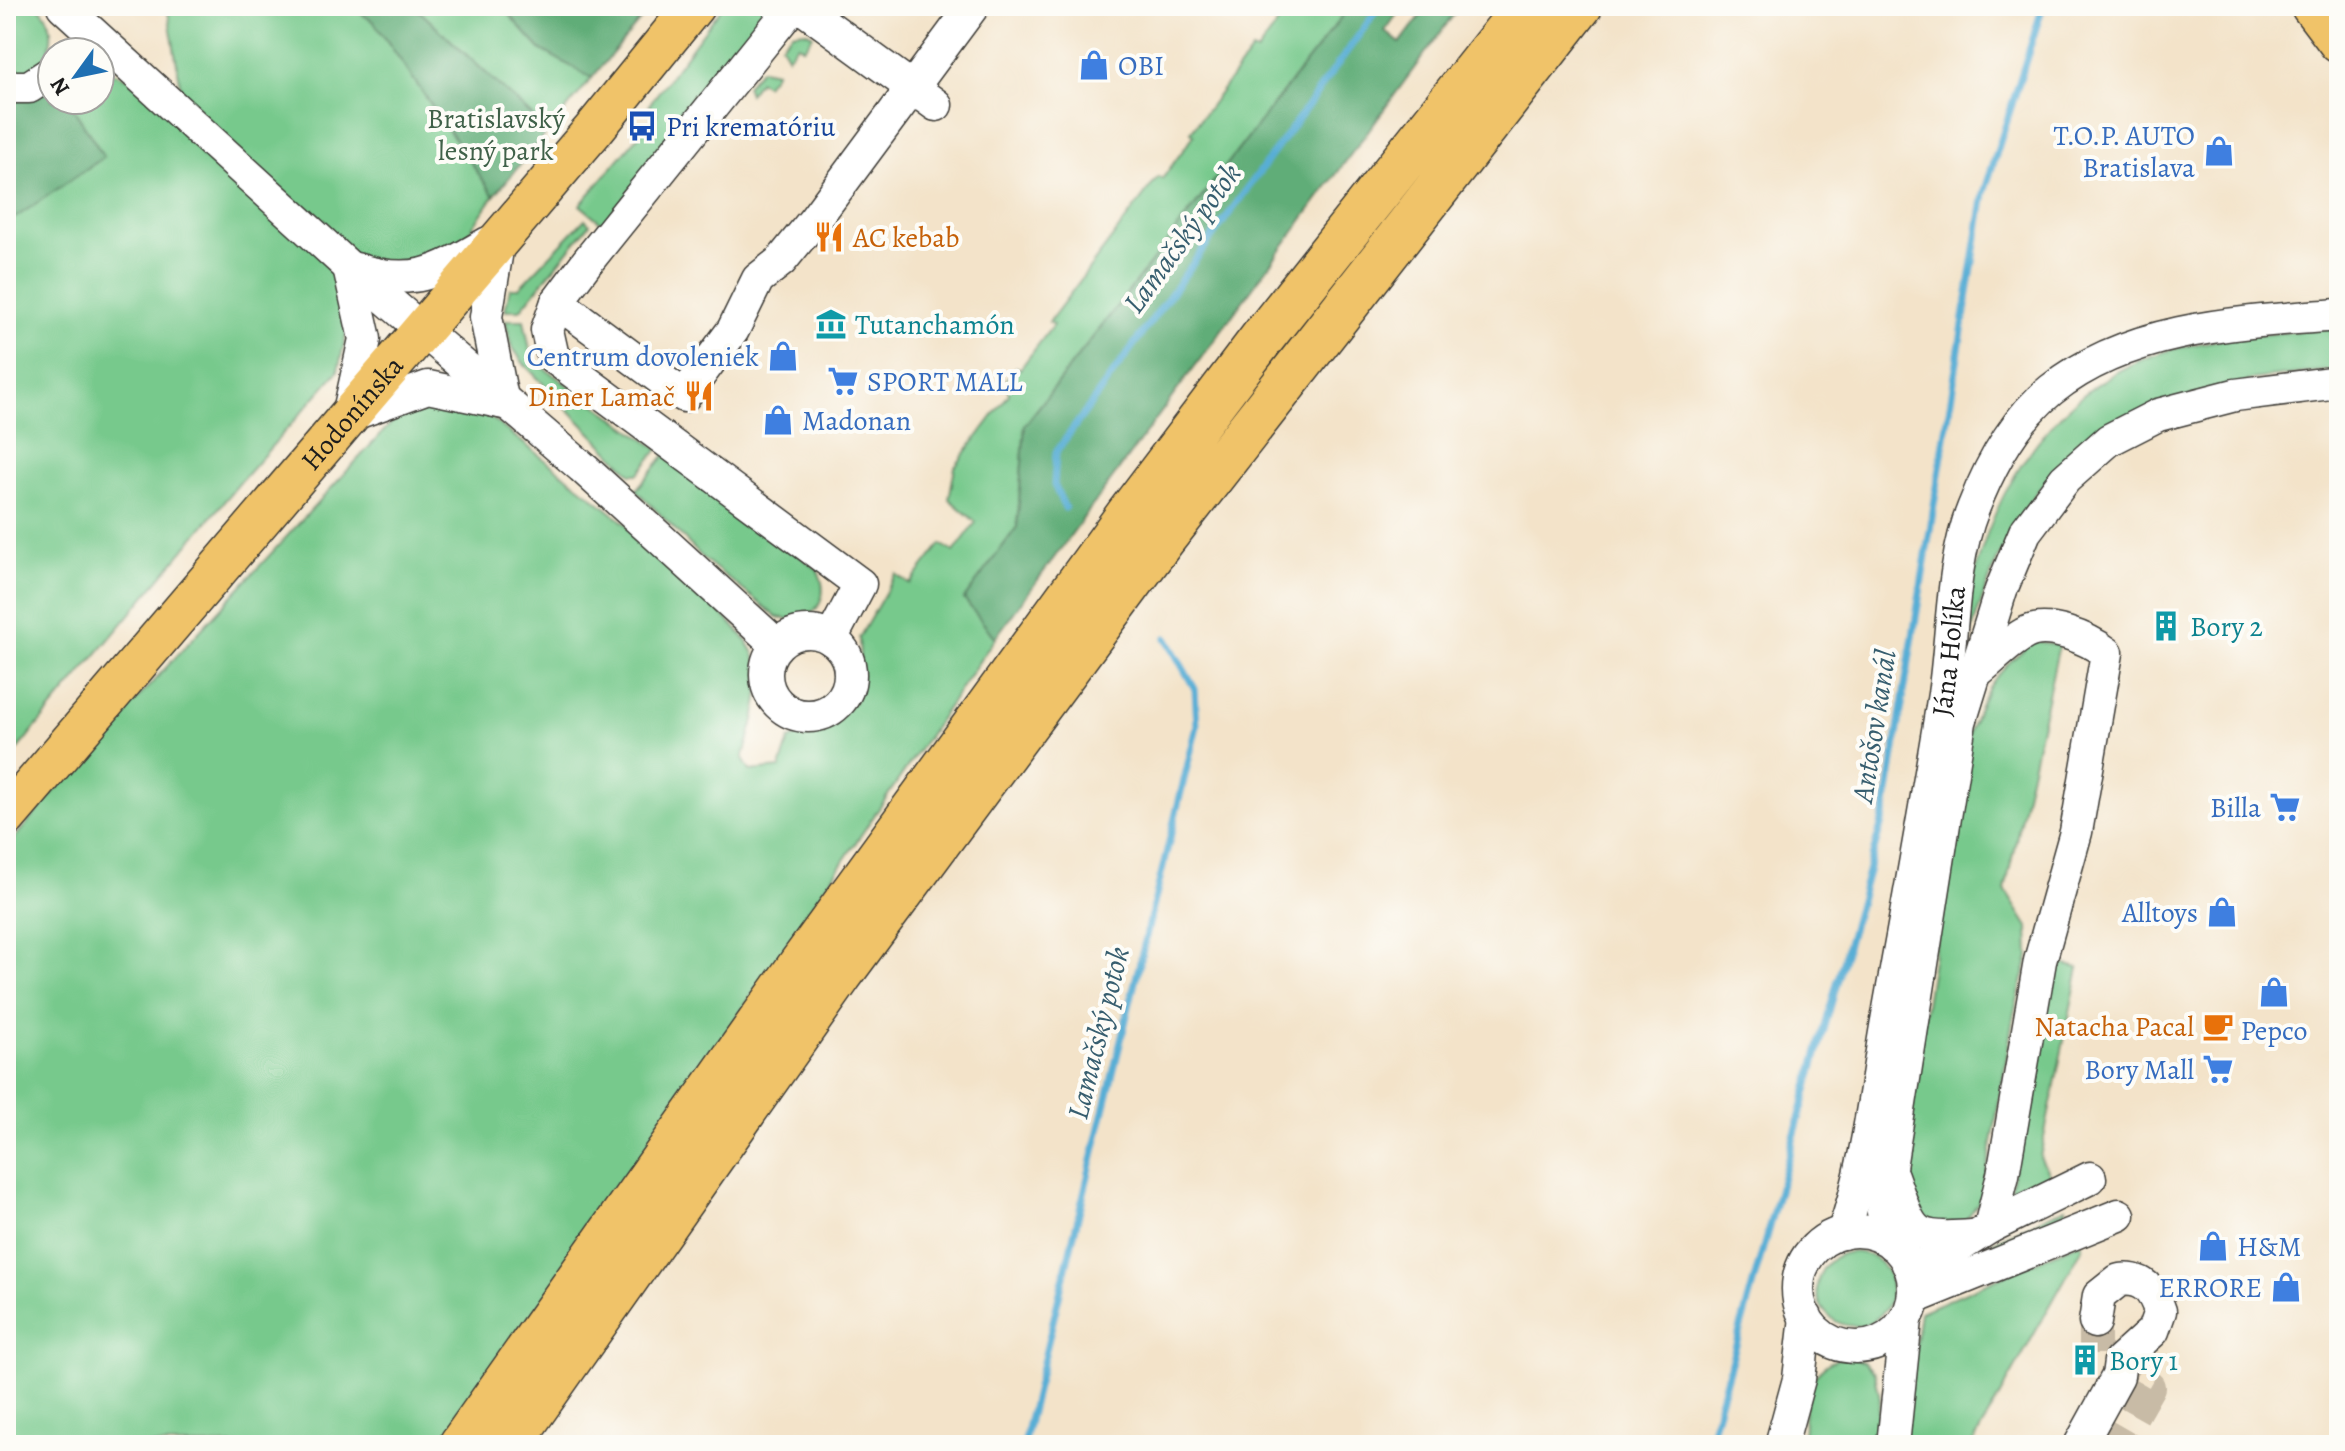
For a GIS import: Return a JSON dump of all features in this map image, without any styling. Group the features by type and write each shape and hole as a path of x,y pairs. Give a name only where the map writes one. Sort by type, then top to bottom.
{"highway":[{"path":"461,1445 801,964 1128,515 1263,337 1526,6"},
{"path":"509,1445 840,975 1249,423 1580,6"},
{"path":"1549,45 1609,6"}],"main road":[{"name":"Hodonínska","path":"6,817 420,329 595,128 694,6"},
{"path":"2311,6 2339,43"}],"street":[{"path":"63,6 79,36"},
{"path":"793,6 557,302 547,330 553,357 860,584 831,639"},
{"path":"800,6 924,96"},
{"path":"557,302 684,396 733,330 758,279 781,261 924,96 973,6"},
{"path":"116,61 147,79 349,267 503,403 582,467 777,645"},
{"path":"6,87 29,87 36,82"},
{"path":"349,267 388,279 409,278 444,269 499,238"},
{"path":"499,238 486,317 503,403"},
{"path":"348,416 365,339 349,267"},
{"name":"Jána Holíka","path":"1843,1233 1854,1195 1877,1076 1944,691 1957,579 1972,512 2006,439 2052,389 2097,362 2170,335 2197,329 2339,315"},
{"name":"Jána Holíka","path":"1900,1254 1883,1212 1960,722 2025,532 2065,479 2109,440 2158,415 2222,398 2339,382"},
{"path":"348,416 428,387 503,403"},
{"path":"1974,674 2023,634 2036,628 2093,642 2107,653 2076,832 2040,961 2003,1175 1983,1231"},
{"path":"809,632 831,639 848,660 849,686 834,708 810,717 784,709 767,686 766,672 777,645 786,638 809,632"},
{"path":"1890,1170 1914,1229 1929,1239 1983,1231"},
{"path":"1781,1445 1799,1379 1806,1317 1799,1286 1806,1262 1822,1243 1843,1233 1872,1234 1900,1254 1928,1266 1983,1231 2090,1178"},
{"path":"1799,1379 1817,1357 1893,1334 1910,1308 2119,1215"},
{"path":"1893,1445 1910,1308 1900,1254"},
{"path":"2080,1445 2118,1376 2120,1361 2153,1331 2160,1311 2149,1288 2141,1281 2119,1280 2099,1296 2095,1322"},
{"path":"1806,1317 1820,1334 1855,1345 1887,1373 1889,1396 1882,1445"}],"green space":[{"path":"6,6 38,6 47,17 51,36 36,36 36,65 32,69 20,73 6,72"},
{"path":"167,6 350,6 374,22 494,196 460,245 350,316 338,371 242,480 6,763 6,207 15,217 104,157 78,116 116,116 116,74 183,100"},
{"name":"Bratislavský lesný park","path":"350,6 414,6 548,131 494,196 374,22"},
{"path":"414,6 501,6 540,49 592,78 548,131"},
{"name":"Bratislavský lesný park","path":"501,6 652,6 592,78 540,49"},
{"path":"723,6 781,6 603,224 580,205 657,114 649,105"},
{"path":"1286,6 1350,6 1025,425 1017,527 964,599 995,638 446,1445 6,1445 6,848 81,760 405,408 459,401 482,411 603,506 662,555 738,631 755,656 759,682 754,721 743,759 750,771 780,768 789,740 838,716 855,701 861,678 859,638 896,574 910,584 941,544 954,552 976,522 949,499 955,467 1009,394 1006,380 1016,367 1020,369 1053,325 1049,322 1158,177 1162,179 1194,135 1191,132 1252,50 1257,52 1289,8"},
{"path":"1350,6 1403,6 1385,31 1400,43 1428,6 1460,6 995,638 964,599 1017,527 1025,425"},
{"path":"805,31 813,35 804,48 797,44 788,57 781,45 792,33"},
{"path":"761,69 776,72 766,85 759,81 749,94 746,86"},
{"path":"36,94 36,116 78,116 104,157 15,218 6,207 6,104"},
{"path":"585,219 590,224 520,310 505,310 510,288 519,288"},
{"path":"505,320 524,320 530,350 537,363 658,449 638,474 631,474 524,364 513,348"},
{"path":"2339,327 2339,369 2254,379 2056,468 2022,514 1997,560 1962,664 1971,591 1981,551 1996,513 2014,476 2065,411 2096,385 2131,365 2170,350 2233,338"},
{"path":"666,454 817,569 823,591 816,609 800,618 777,617 704,559 636,490"},
{"path":"2035,641 2059,645 2005,890 2028,927 2029,957 2014,1013 1983,1196 1963,1224 1923,1222 1906,1184 1905,1139 1968,735 1981,704 2000,672"},
{"path":"2052,962 2079,968 2040,1157 2053,1181 2008,1201"},
{"path":"2066,1207 2068,1219 1921,1282 1932,1271"},
{"path":"2081,1242 2083,1247 1972,1445 1901,1445 1920,1312"},
{"path":"1854,1252 1868,1255 1880,1263 1888,1275 1891,1289 1888,1303 1880,1315 1868,1323 1854,1326 1840,1323 1828,1315 1820,1303 1817,1289 1820,1275 1828,1263 1840,1255"},
{"path":"1846,1356 1864,1362 1875,1374 1880,1398 1874,1445 1802,1445 1806,1402 1813,1379 1831,1362"}],"waterway":[{"name":"Lamačský potok","path":"1065,508 1054,485 1056,452 1380,6"},
{"name":"Antošov kanál","path":"1708,1445 1885,811 1984,193 2043,6"},
{"name":"Lamačský potok","path":"1023,1445 1197,726 1195,689 1166,638"}],"tunnel":[{"path":"2095,1322 2095,1356 2149,1387 2116,1445"}],"place":[{"name":"OBI","path":"1094,65"},
{"name":"Pri krematóriu","path":"642,126"},
{"name":"T.O.P. AUTO Bratislava","path":"2219,151"},
{"name":"AC kebab","path":"829,237"},
{"name":"Tutanchamón","path":"831,324"},
{"name":"Centrum dovoleniek","path":"783,356"},
{"name":"SPORT MALL","path":"843,381"},
{"name":"Diner Lamač","path":"699,396"},
{"name":"Madonan","path":"778,420"},
{"name":"Bory 2","path":"2166,626"},
{"name":"Billa","path":"2285,807"},
{"name":"Alltoys","path":"2222,912"},
{"name":"Pepco","path":"2274,992"},
{"name":"Natacha Pacal","path":"2218,1026"},
{"name":"Bory Mall","path":"2218,1069"},
{"name":"H&M","path":"2213,1246"},
{"name":"ERRORE","path":"2286,1287"},
{"name":"Bory 1","path":"2085,1360"}]}
